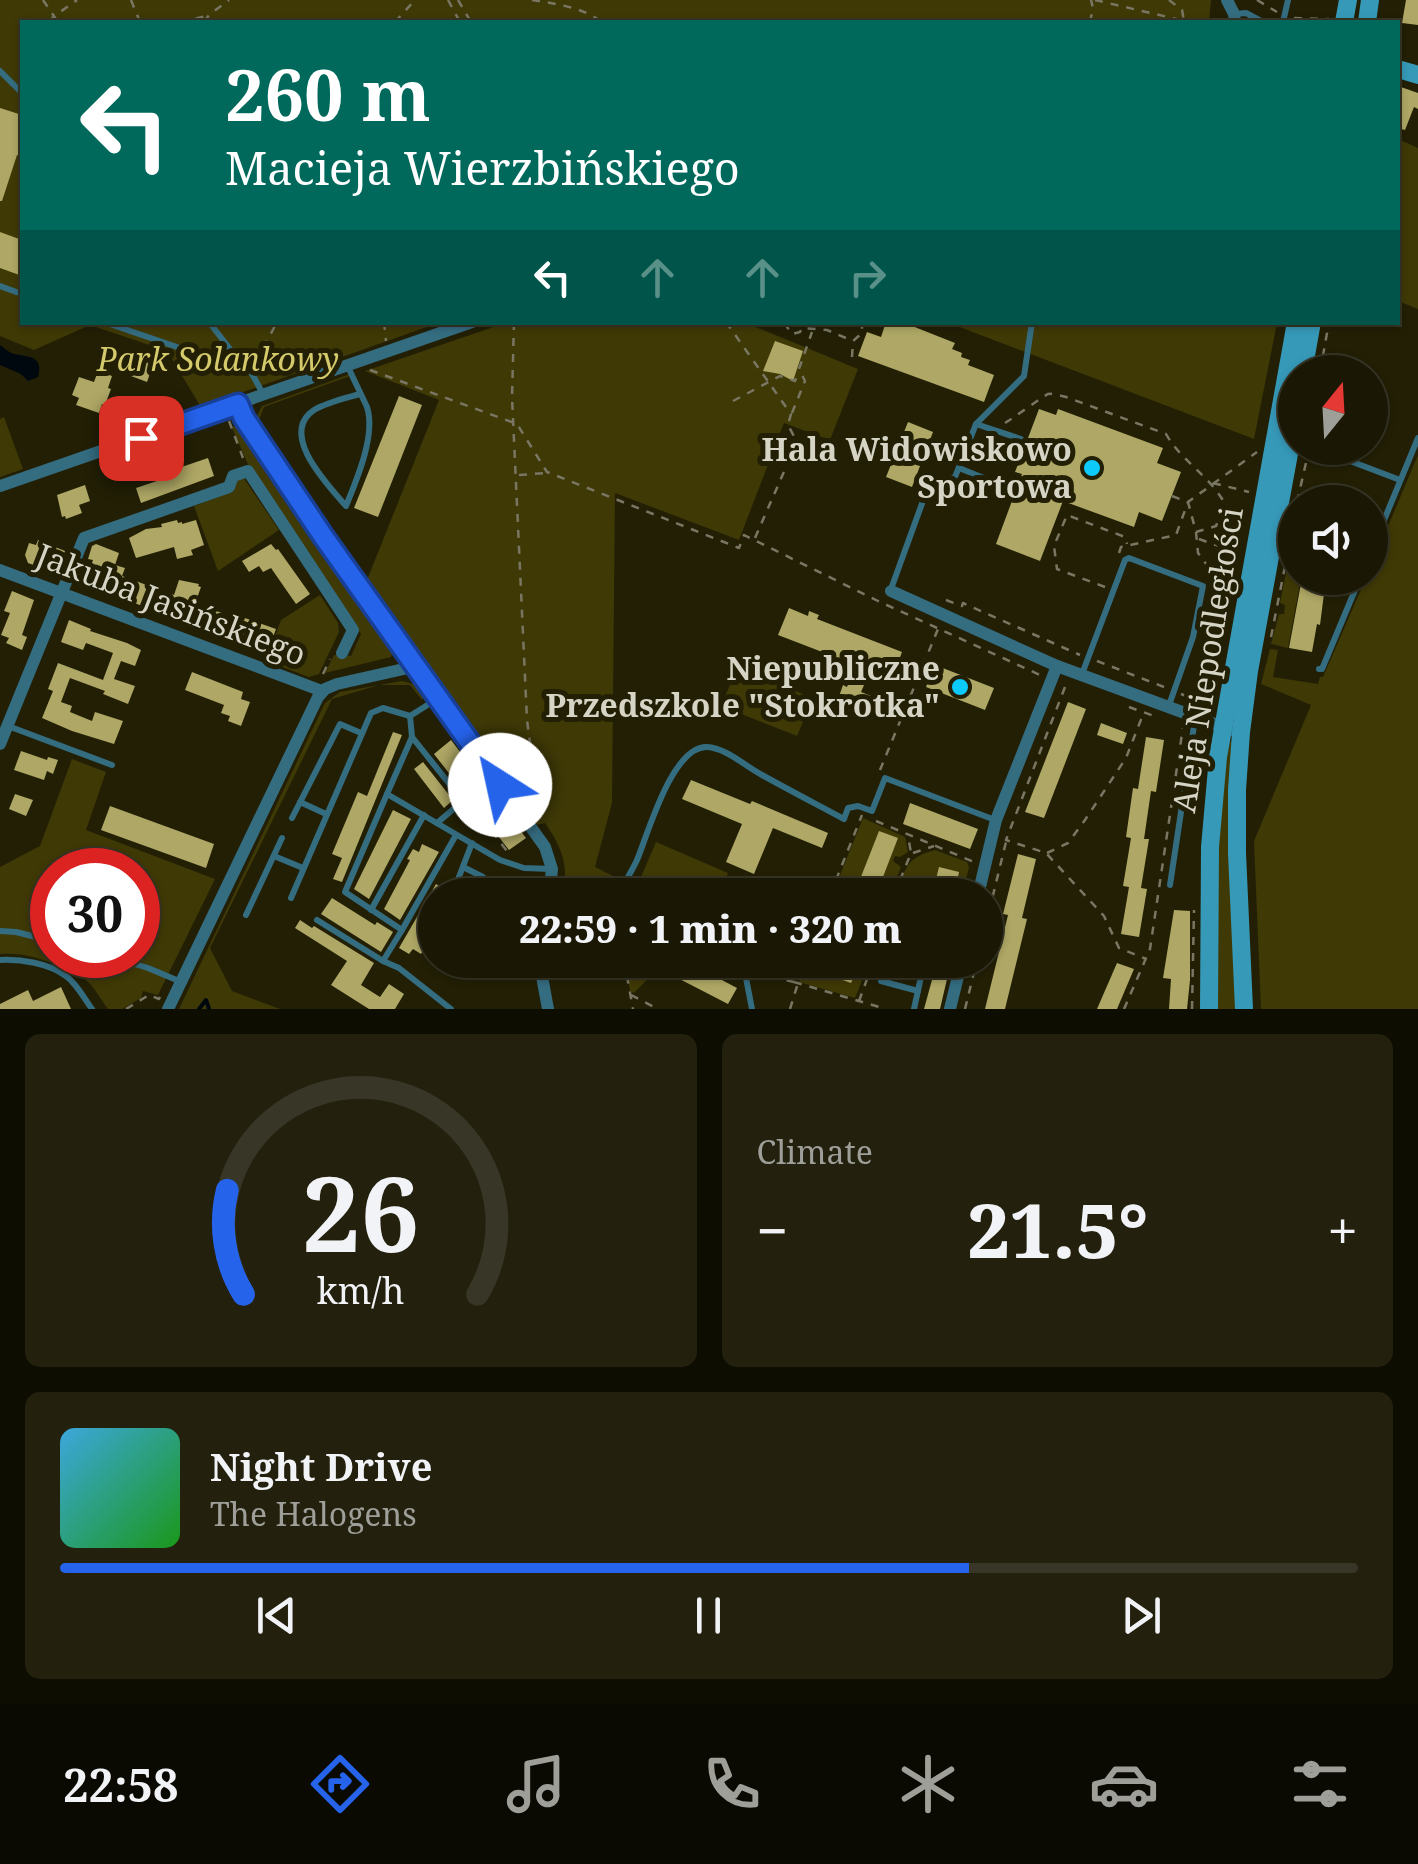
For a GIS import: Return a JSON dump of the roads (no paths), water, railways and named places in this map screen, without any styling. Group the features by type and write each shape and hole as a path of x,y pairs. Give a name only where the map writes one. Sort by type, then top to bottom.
{"street":[{"path":"1227,0 1235,18"},
{"path":"1336,20 1348,0"},
{"path":"0,486 463,325"},
{"name":"Aleja Niepodległości","path":"1244,1009 1232,730 1296,325"},
{"path":"1307,355 1312,325"},
{"path":"238,404 323,536 546,847 551,878"},
{"name":"Aleja Niepodległości","path":"1209,1009 1211,820 1295,465"},
{"path":"3,734 84,538 229,487 233,476 248,472 353,630 342,653"},
{"name":"Jakuba Jasińskiego","path":"0,570 322,692"},
{"path":"891,590 1057,666 1168,708 1190,722 1232,730"},
{"path":"169,1006 175,980 314,702 337,684 417,666"},
{"path":"982,878 996,820 1057,666"},
{"path":"542,978 548,1009"},
{"path":"950,1009 958,978"}],"lane":[{"path":"1284,19 1288,0"},
{"path":"1235,18 1246,13 1259,20"},
{"path":"0,71 20,91"},
{"path":"113,325 249,372"},
{"path":"212,325 264,395"},
{"path":"891,590 928,487 955,478 976,424 1024,376 1032,325"},
{"path":"347,366 360,394 368,412 370,421 362,466 346,506 306,452 300,430 312,411 360,394"},
{"path":"976,424 1021,439"},
{"path":"1388,510 1418,438"},
{"path":"1363,465 1400,480"},
{"path":"958,468 1006,487"},
{"path":"1077,673 1088,658 1125,560 1129,558 1203,586 1193,637 1168,708"},
{"path":"1319,670 1353,595"},
{"path":"410,716 439,697"},
{"path":"290,898 371,713 378,708 410,716"},
{"path":"402,930 345,892 412,737 410,716"},
{"path":"1170,885 1190,722"},
{"path":"292,818 340,724 361,734"},
{"path":"3,734 112,765"},
{"path":"412,737 462,801 437,823"},
{"path":"627,878 671,777 698,748 712,747 725,753 844,819 848,808 858,806 872,811 884,778 996,820"},
{"path":"387,794 511,864 534,870 552,869"},
{"path":"300,802 326,814"},
{"path":"370,910 424,816"},
{"path":"383,962 456,834"},
{"path":"246,915 282,838"},
{"path":"459,878 472,844"},
{"path":"274,856 303,868"},
{"path":"464,867 483,878"},
{"path":"317,920 399,968 451,1009"},
{"path":"0,932 30,936"},
{"path":"0,960 22,961 60,972 73,982 92,1009"},
{"path":"160,973 175,980"},
{"path":"746,978 752,1009"},
{"path":"882,978 918,991"},
{"path":"914,1009 921,978"}],"waterway":[{"path":"199,1009 206,1000 209,1009"}],"place":[{"name":"Hala Widowiskowo Sportowa","path":"1092,468"},
{"name":"Niepubliczne Przedszkole \"Stokrotka\"","path":"960,687"}],"park label":[{"name":"Park Solankowy","path":"218,360"}]}
